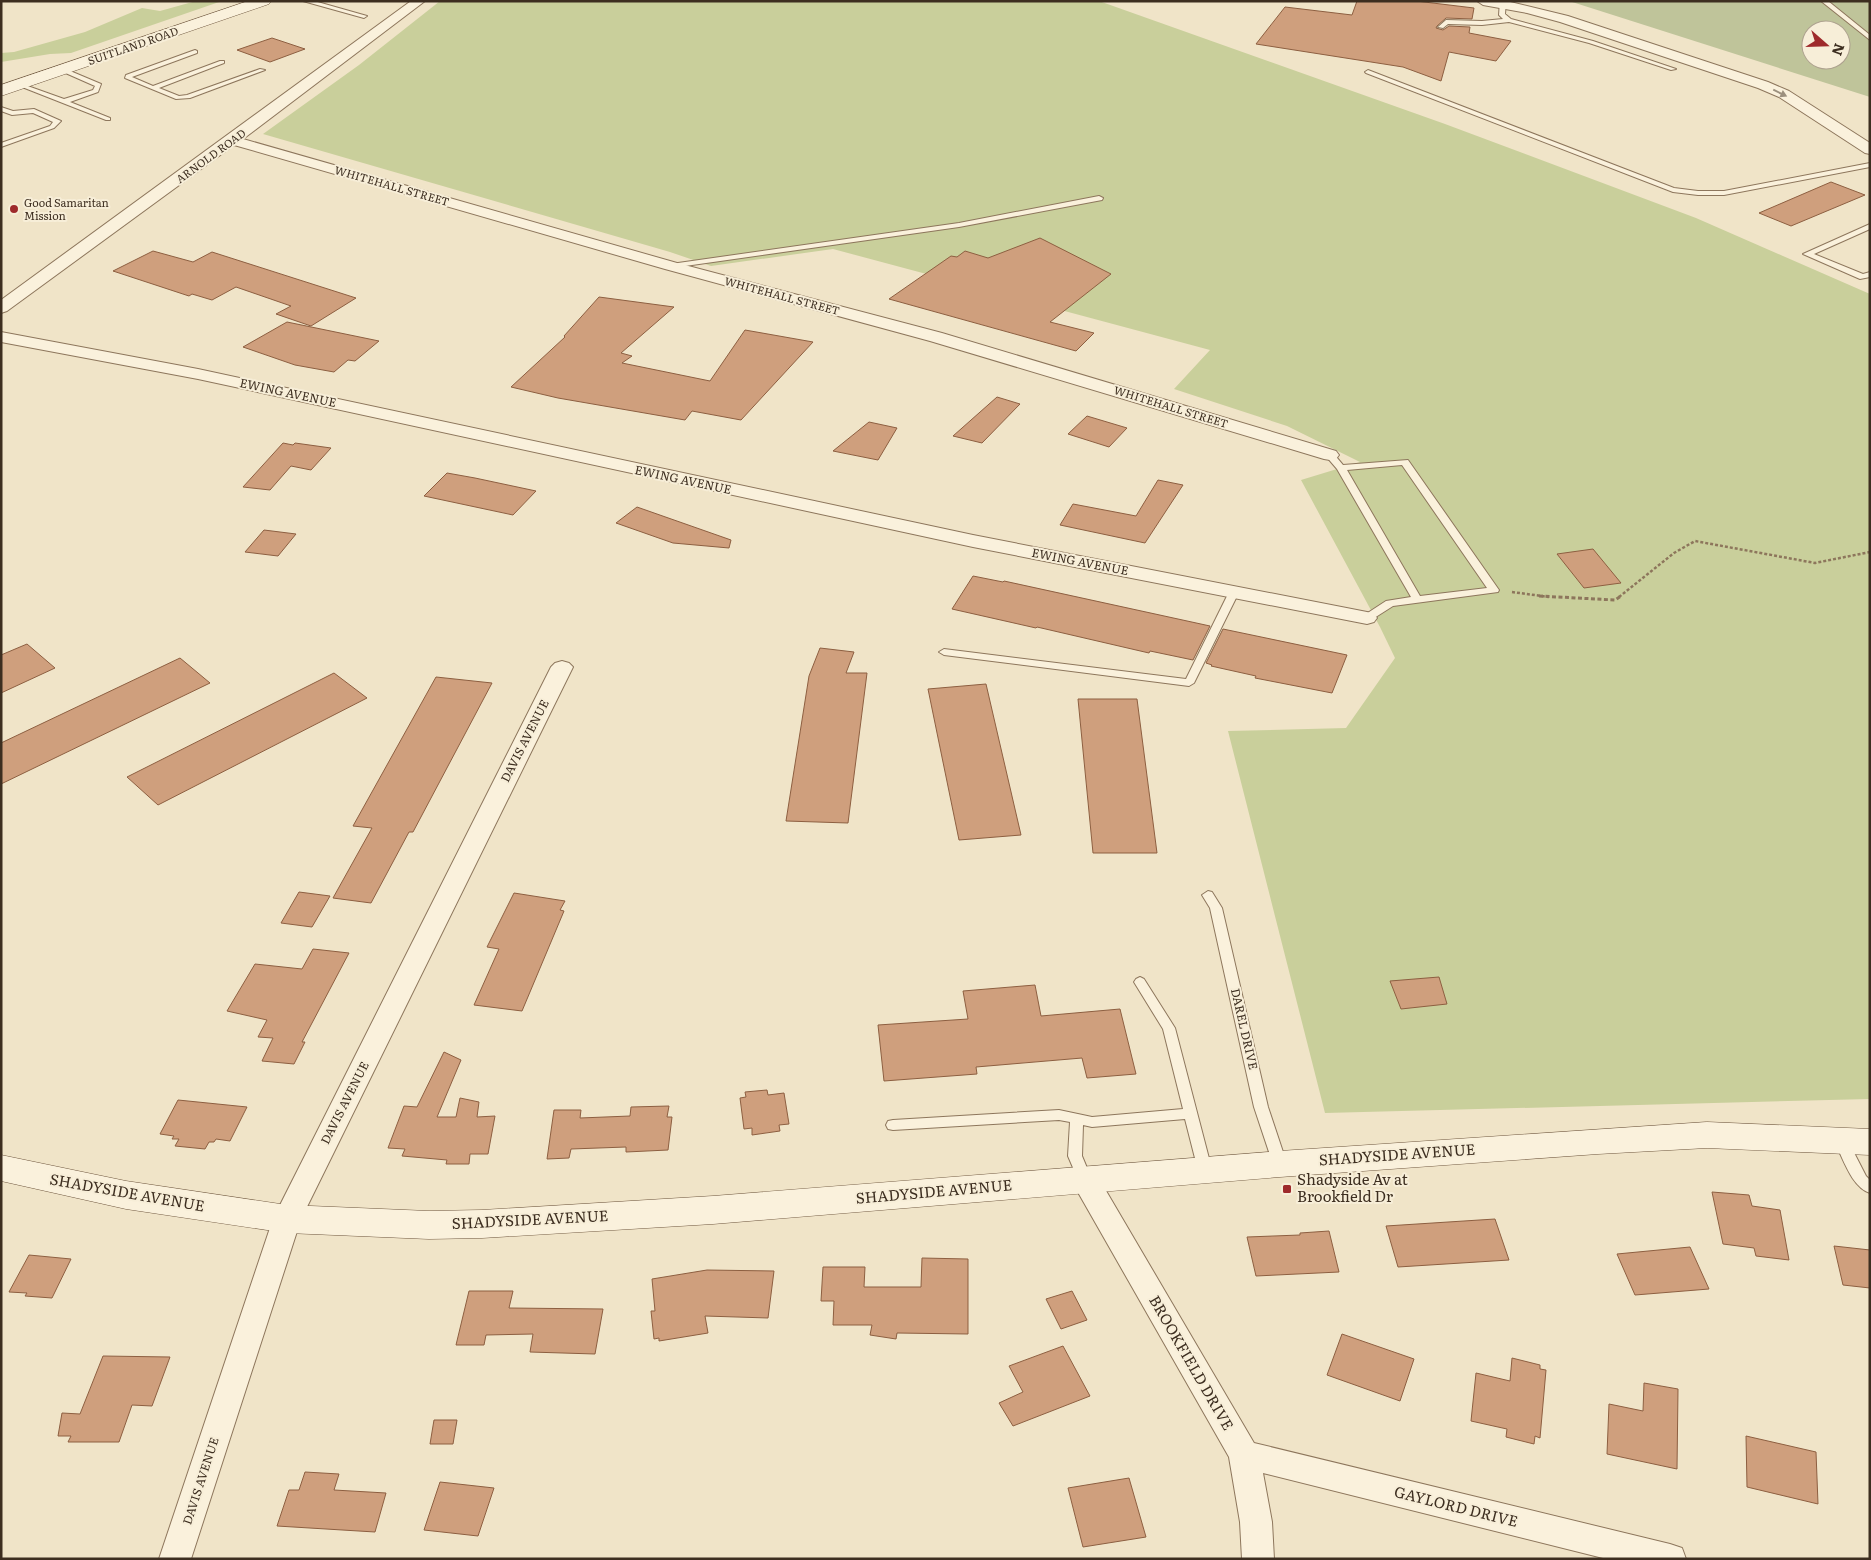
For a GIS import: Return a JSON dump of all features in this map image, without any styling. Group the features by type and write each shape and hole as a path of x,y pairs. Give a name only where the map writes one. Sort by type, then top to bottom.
{"street":[{"name":"SUITLAND ROAD","path":"1,91 264,1"},
{"name":"ARNOLD ROAD","path":"1,308 419,1"},
{"path":"1483,1 1503,3 1586,26 1762,85 1784,94 1870,150"},
{"path":"1525,1 1573,13 1777,79 1806,93 1870,135"},
{"name":"WHITEHALL STREET","path":"232,140 671,266 936,337 1330,455"},
{"name":"EWING AVENUE","path":"1,337 198,374 973,541 1367,618"},
{"name":"DAVIS AVENUE","path":"175,1559 288,1219 562,667"},
{"name":"SHADYSIDE AVENUE","path":"1,1168 36,1178 126,1195 288,1219 430,1225 482,1224 713,1210 1588,1141 1707,1135 1855,1141"},
{"name":"BROOKFIELD DRIVE","path":"1085,1180 1244,1454 1256,1522 1258,1559"},
{"name":"GAYLORD DRIVE","path":"1244,1454 1670,1559"}],"lane":[{"path":"306,1 364,16"},
{"path":"1824,1 1870,38"},
{"path":"1503,3 1502,15 1509,20 1591,42 1673,69"},
{"path":"1440,27 1446,22 1482,23 1509,20"},
{"path":"195,52 128,76 128,78 178,98 188,97 262,70"},
{"path":"153,88 222,62"},
{"path":"63,70 99,85 96,91 63,102"},
{"path":"1368,72 1673,190 1698,193 1724,193 1870,165"},
{"path":"20,85 108,119"},
{"path":"1,109 12,113"},
{"path":"1,117 12,113 34,111 57,121 52,127 1,145"},
{"path":"671,266 959,225 1099,198"},
{"path":"1870,226 1807,254 1862,278 1870,274"},
{"path":"1330,455 1341,468 1418,599"},
{"path":"1341,468 1405,462 1494,590 1390,602 1367,618"},
{"path":"944,652 1189,683 1234,592"},
{"name":"DAREL DRIVE","path":"1208,895 1216,908 1261,1108 1280,1164"},
{"path":"1140,982 1169,1028 1205,1170"},
{"path":"893,1125 1059,1115 1092,1122 1191,1113"},
{"path":"1077,1119 1075,1156 1085,1180"},
{"path":"1855,1141 1862,1180 1870,1188"}],"path":[{"path":"1494,590 1550,597 1615,600 1674,553 1695,541 1814,563 1870,552"}],"green space":[{"path":"196,1 222,1 71,53 50,54 1,62 1,53 14,52 85,32 142,8 160,11"},
{"path":"440,1 1099,1 1445,124 1696,218 1870,294 1870,1099 1325,1113 1228,731 1346,728 1395,658 1301,480 1360,462 1287,426 1174,389 1210,350 833,249 711,266 670,252 263,134 359,65"},
{"path":"1569,1 1870,1 1870,97"}],"building":[{"path":"1357,1 1416,1 1474,8 1472,19 1446,18 1436,28 1443,30 1449,26 1470,27 1469,33 1511,41 1496,61 1449,52 1441,81 1403,67 1256,44 1285,7 1352,15"},
{"path":"272,38 305,49 270,62 237,50"},
{"path":"1831,182 1865,195 1791,226 1759,213"},
{"path":"1040,238 1111,274 1050,322 1094,333 1076,351 889,299 951,256 957,257 965,251 988,258"},
{"path":"153,251 193,262 212,252 356,298 311,326 276,314 291,306 236,287 212,300 192,294 189,296 113,271"},
{"path":"599,297 674,307 621,353 632,356 622,363 710,381 745,330 813,342 741,420 692,411 685,420 558,398 511,387 565,337"},
{"path":"287,322 379,341 355,361 348,360 334,372 295,365 243,347"},
{"path":"997,397 1020,404 982,443 953,436"},
{"path":"1087,416 1127,428 1109,447 1068,434"},
{"path":"869,422 897,428 878,460 833,451"},
{"path":"283,443 331,448 311,470 291,466 270,490 243,487"},
{"path":"447,473 536,491 513,515 424,496"},
{"path":"1158,480 1183,485 1145,543 1060,525 1073,504 1136,516"},
{"path":"637,507 731,540 729,548 673,543 616,523"},
{"path":"264,530 296,534 278,556 245,552"},
{"path":"1593,549 1621,583 1584,588 1557,554"},
{"path":"973,576 1004,581 1210,626 1193,660 1150,651 1149,653 952,609"},
{"path":"1223,629 1347,655 1332,693 1255,678 1256,676 1211,666 1206,663"},
{"path":"27,644 55,668 1,693 1,655"},
{"path":"820,648 854,652 846,673 867,673 848,823 786,821 809,676"},
{"path":"180,658 210,683 1,784 1,743"},
{"path":"334,673 367,698 158,805 127,777"},
{"path":"436,677 492,683 413,832 409,832 371,903 333,898 372,828 353,826"},
{"path":"986,684 1021,835 959,840 928,689"},
{"path":"1078,699 1137,699 1157,853 1093,853"},
{"path":"299,892 330,896 312,927 281,923"},
{"path":"514,893 565,901 560,910 564,911 522,1011 474,1005 499,949 487,947"},
{"path":"313,949 349,953 302,1042 305,1042 294,1064 262,1061 273,1038 258,1037 267,1020 227,1011 255,964 302,969"},
{"path":"1439,977 1447,1004 1401,1009 1390,981"},
{"path":"1035,985 1041,1016 1120,1009 1136,1074 1087,1078 1082,1058 976,1067 977,1074 884,1081 878,1025 968,1019 963,991"},
{"path":"444,1052 461,1060 437,1117 456,1117 460,1098 479,1102 477,1117 495,1116 488,1154 470,1154 469,1164 446,1164 447,1160 402,1156 405,1149 388,1148 404,1106 417,1107"},
{"path":"767,1090 768,1095 784,1093 789,1124 779,1125 780,1131 752,1135 752,1128 744,1129 740,1098 746,1097 745,1092"},
{"path":"178,1100 247,1107 230,1141 216,1139 214,1142 209,1142 205,1149 175,1146 179,1139 172,1139 174,1136 160,1134"},
{"path":"669,1106 667,1117 672,1117 668,1150 626,1152 626,1147 571,1149 569,1158 547,1159 554,1110 581,1110 580,1118 630,1116 631,1107"},
{"path":"1712,1192 1749,1195 1752,1206 1780,1210 1789,1260 1756,1256 1754,1248 1723,1244"},
{"path":"1495,1219 1509,1260 1398,1267 1386,1226"},
{"path":"1329,1231 1339,1272 1256,1276 1247,1237 1300,1235 1300,1233"},
{"path":"1834,1246 1870,1250 1870,1288 1843,1285"},
{"path":"1690,1247 1709,1289 1635,1295 1617,1254"},
{"path":"29,1255 71,1259 52,1298 25,1296 27,1293 9,1292"},
{"path":"922,1258 968,1259 968,1334 897,1333 896,1339 870,1335 872,1325 833,1325 834,1301 821,1301 823,1267 865,1267 864,1287 921,1287"},
{"path":"707,1270 774,1271 768,1318 705,1316 708,1333 659,1341 659,1338 654,1339 651,1311 655,1311 652,1279"},
{"path":"469,1291 513,1291 509,1308 603,1309 595,1354 530,1352 533,1334 486,1335 484,1345 456,1345"},
{"path":"1072,1291 1087,1320 1061,1329 1046,1299"},
{"path":"1342,1334 1414,1359 1400,1401 1327,1375"},
{"path":"1063,1346 1090,1396 1013,1426 999,1403 1023,1392 1009,1366"},
{"path":"103,1356 170,1357 152,1406 132,1405 119,1442 68,1442 71,1436 58,1436 62,1413 80,1414"},
{"path":"1512,1358 1540,1365 1540,1369 1546,1370 1540,1438 1535,1436 1534,1444 1506,1437 1507,1429 1471,1421 1476,1373 1510,1381"},
{"path":"1644,1383 1678,1389 1677,1469 1607,1454 1609,1404 1643,1411"},
{"path":"434,1420 457,1420 453,1444 430,1444"},
{"path":"1746,1436 1816,1452 1818,1504 1747,1487"},
{"path":"305,1472 339,1474 334,1490 386,1493 375,1532 277,1526 289,1490 299,1490"},
{"path":"1129,1478 1146,1537 1083,1547 1068,1488"},
{"path":"440,1482 494,1488 478,1536 424,1530"}],"place":[{"name":"Good Samaritan Mission","path":"14,209"},
{"name":"Shadyside Av at Brookfield Dr","path":"1287,1189"}]}
